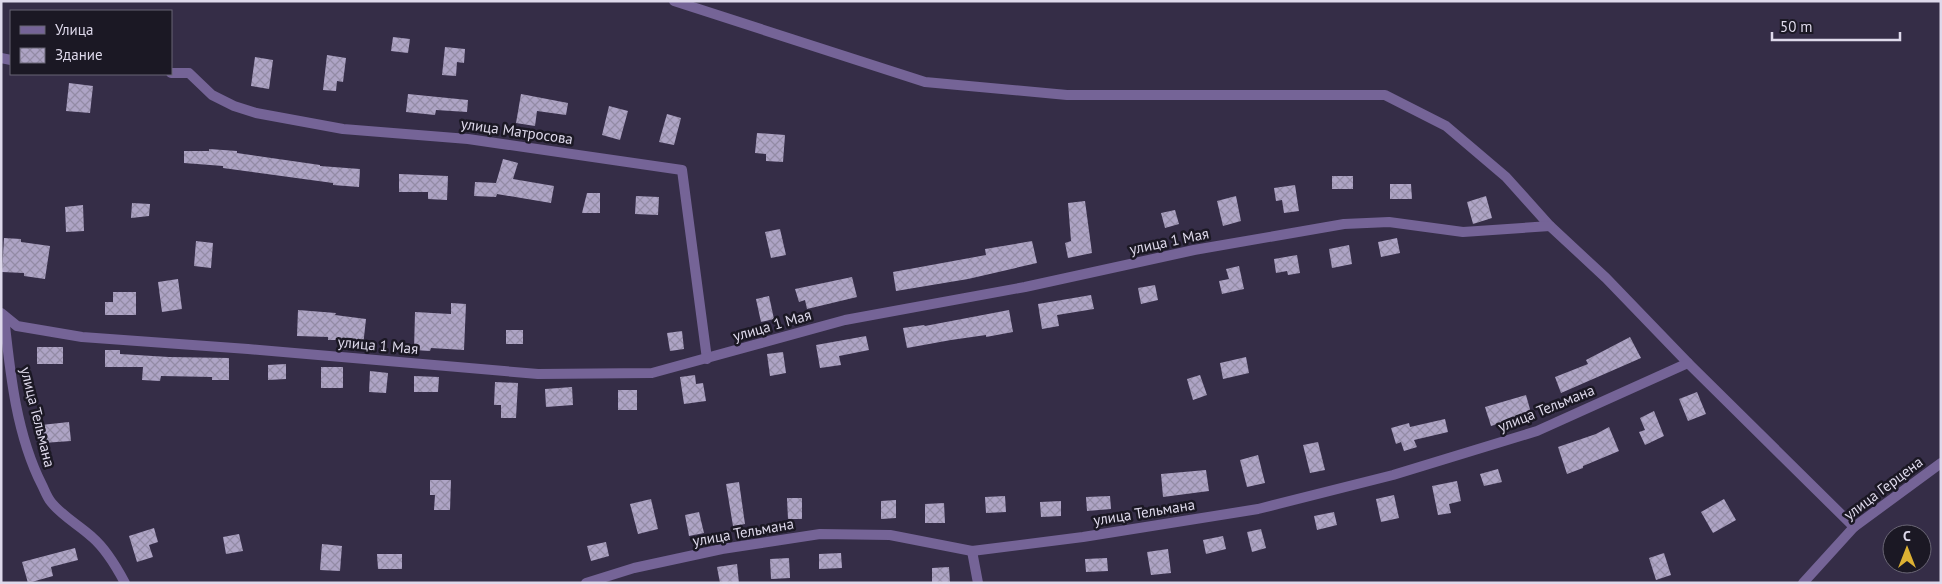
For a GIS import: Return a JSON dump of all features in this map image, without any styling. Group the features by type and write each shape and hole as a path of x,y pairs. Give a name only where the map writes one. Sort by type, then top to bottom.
{"street":[{"path":"674,1 925,82 1067,95 1385,95 1446,126 1506,177 1550,226 1606,278 1688,363 1854,527"},
{"name":"улица Матросова","path":"172,73 189,73 212,95 256,114 343,129 468,139 682,170 708,359"},
{"name":"улица 1 Мая","path":"3,314 17,326 82,336 538,374 652,373 845,320 1024,287 1194,250 1344,224 1389,222 1462,232 1550,226"},
{"name":"улица Тельмана","path":"3,314 9,368 18,414 32,465 51,502 69,520 92,538 116,565 125,583"},
{"name":"улица Тельмана","path":"586,583 634,568 722,549 820,534 890,535 972,551 1084,537 1258,509 1393,475 1537,431 1688,363"},
{"name":"улица Герцена","path":"1803,583 1854,527 1941,463"},
{"path":"972,551 978,583"}],"building":[{"path":"393,37 410,39 408,53 391,51"},
{"path":"445,47 465,49 464,63 457,62 456,76 442,75"},
{"path":"327,55 346,58 343,82 337,81 336,91 323,90"},
{"path":"255,57 273,60 269,89 251,86"},
{"path":"69,83 93,86 90,113 66,111"},
{"path":"408,94 468,100 467,112 436,110 435,115 406,112"},
{"path":"521,94 568,103 566,115 537,111 535,126 516,123"},
{"path":"609,106 628,111 620,140 602,135"},
{"path":"667,114 681,118 674,145 659,142"},
{"path":"757,133 785,135 783,162 766,161 766,154 755,153"},
{"path":"209,149 237,151 237,153 320,166 360,169 359,187 333,185 333,183 223,168 223,166 184,163 184,151 209,151"},
{"path":"503,159 518,163 513,179 554,186 551,203 497,194 496,197 474,196 475,182 496,183"},
{"path":"399,174 448,176 447,200 428,199 428,192 399,192"},
{"path":"1332,176 1353,176 1353,189 1332,189"},
{"path":"1390,184 1411,184 1412,199 1390,199"},
{"path":"1295,185 1299,211 1284,213 1282,200 1276,201 1274,188"},
{"path":"587,193 600,193 600,213 582,213"},
{"path":"636,196 659,197 658,215 635,214"},
{"path":"1236,196 1241,221 1223,226 1217,201"},
{"path":"1486,196 1492,218 1473,224 1467,202"},
{"path":"1085,201 1092,253 1068,258 1065,243 1071,241 1068,203"},
{"path":"132,203 150,204 149,216 131,218"},
{"path":"83,205 84,231 66,232 65,207"},
{"path":"1175,210 1179,224 1165,228 1161,213"},
{"path":"780,229 786,255 771,258 765,232"},
{"path":"4,238 21,239 21,242 50,246 45,279 24,276 24,273 2,272"},
{"path":"1397,238 1400,253 1381,257 1378,242"},
{"path":"196,241 213,243 211,268 194,266"},
{"path":"1032,241 1037,263 968,279 896,291 893,272 986,255 985,249"},
{"path":"1349,245 1352,264 1332,268 1329,249"},
{"path":"1297,255 1300,273 1288,275 1287,271 1276,273 1274,259"},
{"path":"1239,266 1244,289 1222,294 1219,281 1229,279 1226,269"},
{"path":"852,277 857,297 807,309 805,300 799,302 795,289"},
{"path":"178,279 182,309 162,312 158,282"},
{"path":"1155,285 1158,300 1141,304 1138,288"},
{"path":"113,292 136,292 136,315 105,315 105,302 113,302"},
{"path":"1091,295 1094,309 1057,315 1059,326 1042,329 1038,304"},
{"path":"769,296 774,319 761,322 756,299"},
{"path":"451,303 466,304 464,350 431,348 430,351 414,350 415,312 451,314"},
{"path":"298,310 336,313 335,315 366,319 363,346 341,343 342,340 328,340 328,337 297,336"},
{"path":"1009,310 1013,332 907,348 903,328 925,326"},
{"path":"506,330 523,330 523,344 506,344"},
{"path":"682,331 684,349 670,351 667,333"},
{"path":"866,336 869,350 839,356 841,365 820,368 816,345"},
{"path":"1630,337 1641,358 1561,393 1555,377 1588,364 1586,360"},
{"path":"37,347 63,347 63,364 37,364"},
{"path":"105,350 120,350 120,354 229,358 229,380 212,380 212,377 161,376 160,381 142,380 143,367 105,367"},
{"path":"783,352 786,373 770,376 767,354"},
{"path":"1246,357 1249,373 1223,379 1220,363"},
{"path":"286,364 286,379 268,380 268,365"},
{"path":"321,367 343,367 343,388 321,388"},
{"path":"370,371 388,373 386,393 369,392"},
{"path":"695,375 696,384 703,383 706,401 684,404 680,377"},
{"path":"1200,375 1207,395 1193,400 1187,379"},
{"path":"414,376 439,377 438,392 414,392"},
{"path":"495,382 518,383 516,418 501,418 501,405 494,405"},
{"path":"572,387 573,405 546,407 545,389"},
{"path":"618,390 637,390 637,410 618,410"},
{"path":"1697,392 1706,414 1688,421 1679,399"},
{"path":"1526,395 1531,413 1491,426 1485,407"},
{"path":"1654,411 1664,436 1645,445 1639,432 1645,430 1640,418"},
{"path":"1445,419 1448,432 1414,440 1417,447 1404,451 1401,442 1396,444 1391,428 1409,423 1410,427"},
{"path":"69,422 71,441 43,443 41,425"},
{"path":"1609,427 1619,451 1567,474 1558,447 1596,434"},
{"path":"1318,442 1325,470 1310,473 1303,445"},
{"path":"1258,455 1265,483 1247,487 1240,460"},
{"path":"1498,469 1502,482 1484,486 1480,474"},
{"path":"1206,470 1209,491 1163,497 1161,474"},
{"path":"430,480 451,480 450,510 434,510 435,495 430,495"},
{"path":"1457,481 1461,501 1449,504 1451,513 1438,515 1432,486"},
{"path":"739,482 745,524 733,526 726,484"},
{"path":"1394,495 1399,518 1381,522 1376,499"},
{"path":"1005,496 1006,512 986,513 985,497"},
{"path":"1110,496 1111,509 1087,511 1086,497"},
{"path":"787,498 802,498 802,519 788,519"},
{"path":"651,499 658,529 638,534 630,504"},
{"path":"1724,499 1736,520 1713,533 1701,512"},
{"path":"896,500 896,518 881,519 881,501"},
{"path":"1061,501 1061,516 1041,517 1040,502"},
{"path":"944,503 945,523 925,523 925,504"},
{"path":"699,512 704,533 689,536 685,515"},
{"path":"1334,512 1337,525 1317,530 1314,516"},
{"path":"154,528 158,542 149,545 153,557 137,562 129,536"},
{"path":"1261,529 1266,548 1252,552 1247,532"},
{"path":"239,534 243,551 226,554 223,537"},
{"path":"1223,536 1226,549 1206,554 1203,540"},
{"path":"606,542 609,556 591,561 587,546"},
{"path":"322,544 342,546 340,571 320,570"},
{"path":"75,548 78,560 51,567 53,576 28,583 22,562"},
{"path":"1168,549 1171,573 1151,575 1147,552"},
{"path":"841,553 842,568 819,569 819,554"},
{"path":"1664,553 1671,575 1656,580 1649,558"},
{"path":"377,554 402,554 402,569 378,569"},
{"path":"789,558 790,578 771,579 770,559"},
{"path":"1107,558 1108,571 1086,572 1085,559"},
{"path":"737,564 739,583 720,583 717,567"},
{"path":"949,567 950,583 932,583 932,568"}]}
